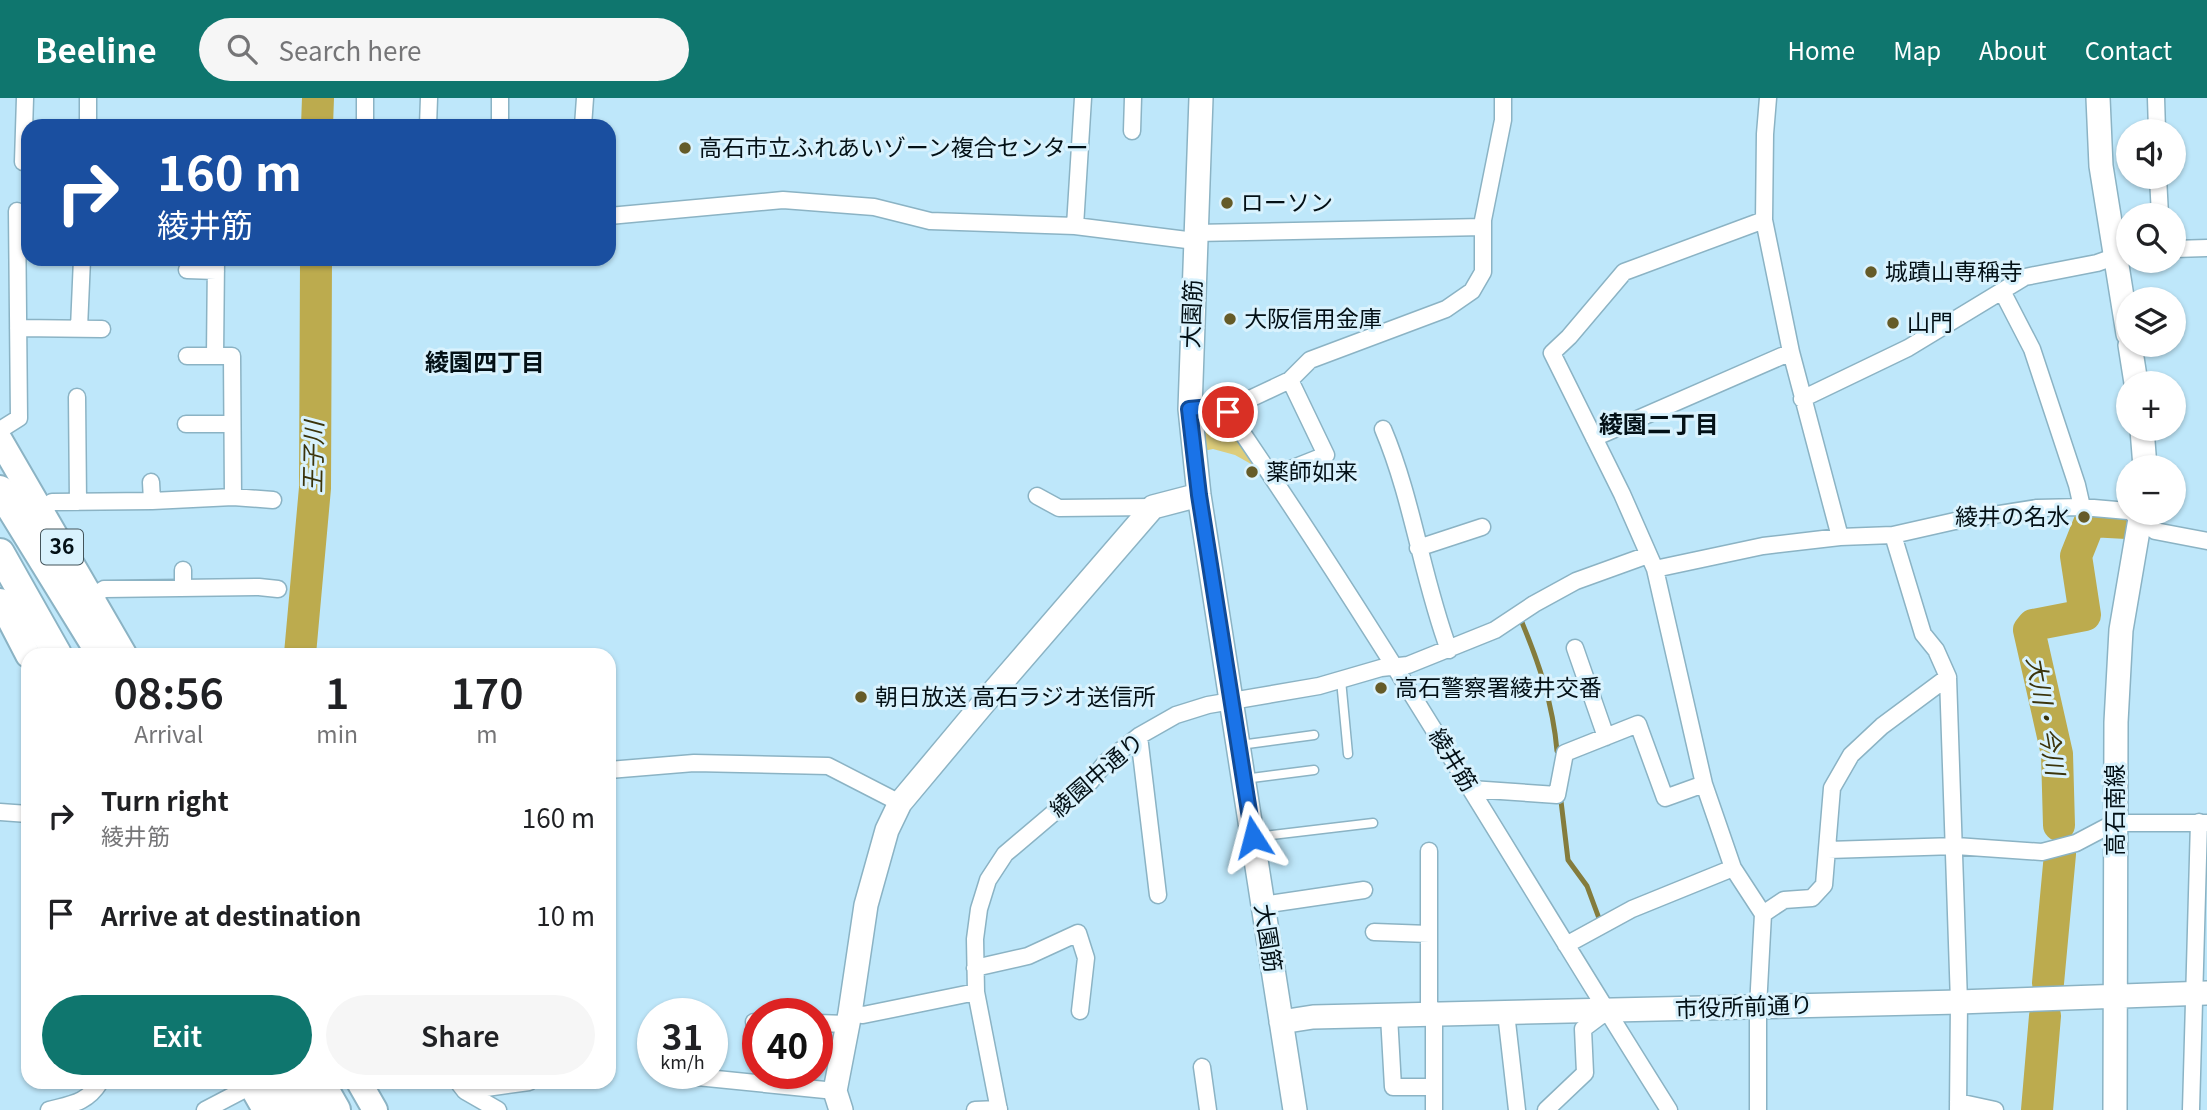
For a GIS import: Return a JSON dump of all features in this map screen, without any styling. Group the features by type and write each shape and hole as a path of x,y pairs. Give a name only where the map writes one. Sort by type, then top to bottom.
{"highway":[{"path":"0,490 98,648"},
{"path":"0,501 81,648"},
{"path":"0,553 54,648"},
{"path":"0,576 36,648"},
{"path":"262,1089 282,1110"},
{"path":"297,1089 309,1110"},
{"path":"324,1089 336,1110"},
{"path":"345,1089 356,1110"}],"main road":[{"name":"36","path":"0,440 121,648"},
{"path":"0,601 24,648"},
{"path":"258,1089 265,1110"},
{"path":"363,1089 375,1110"}],"street":[{"path":"24,119 25,98"},
{"path":"88,98 88,119"},
{"path":"365,98 365,119"},
{"path":"428,119 429,98"},
{"path":"500,98 500,119"},
{"path":"584,119 585,98"},
{"path":"1074,226 1083,98"},
{"path":"1132,131 1133,98"},
{"name":"大園筋","path":"1201,98 1189,409 1199,495 1295,1110"},
{"path":"1189,409 1211,407 1228,412 1290,380 1310,360 1446,309 1472,291 1483,272 1483,227 1503,120 1503,98"},
{"path":"1768,98 1764,220 1802,399 1840,537"},
{"path":"2098,98 2101,166 2116,232"},
{"path":"2156,98 2157,119"},
{"path":"616,214 783,200 874,206 930,221 1074,226 1195,237 1483,227"},
{"path":"0,430 19,418 17,211"},
{"path":"1758,1110 1758,1007 1763,914 1733,868 1704,784 1651,562 1622,494 1552,353 1569,337 1623,272 1764,220"},
{"path":"2186,249 2207,248"},
{"path":"1802,399 1908,348 2025,277 2097,263 2116,256"},
{"path":"79,328 82,266"},
{"path":"187,270 210,266"},
{"path":"215,356 216,266"},
{"path":"2002,291 2032,349 2082,507"},
{"path":"18,328 102,328"},
{"path":"1594,438 1791,352"},
{"path":"187,356 232,356 233,497"},
{"path":"1273,476 1326,455 1290,380"},
{"path":"77,397 78,502"},
{"name":"綾井筋","path":"1228,412 1273,476 1395,667 1669,1110"},
{"path":"186,424 232,424"},
{"path":"1383,429 1418,513 1418,548 1434,609 1449,650"},
{"path":"60,431 77,432"},
{"path":"151,482 152,501"},
{"path":"1037,496 1059,508 1153,508 1199,495"},
{"path":"40,511 52,502 233,497 273,500"},
{"name":"綾園中通り","path":"999,1110 976,992 975,939 979,909 988,880 1005,854 1090,782 1106,762 1139,736 1176,715 1209,705 1319,686 1381,668 1408,665 1495,630 1576,581 1651,562 1840,537 1893,535 1955,521 2037,508 2082,507 2116,511"},
{"path":"728,1083 838,1101 866,905 887,830 900,803 1153,508"},
{"name":"高石南線","path":"2115,1110 2116,722 2121,630 2134,525"},
{"path":"2148,525 2155,531 2206,542"},
{"path":"1418,548 1482,527"},
{"path":"1893,535 1923,634 1936,650 1948,677 1956,846 1958,1106 1995,1110"},
{"path":"183,570 183,588"},
{"path":"259,570 259,587"},
{"path":"91,597 104,589 278,589"},
{"path":"1575,648 1606,737"},
{"path":"1763,914 1784,900 1812,898 1824,885 1832,788 1851,755 1882,726 1948,677"},
{"path":"1471,789 1558,795 1565,753 1638,724 1665,798 1704,784"},
{"path":"1139,736 1158,895"},
{"path":"616,769 694,763 828,766 900,803"},
{"path":"0,812 21,814"},
{"path":"1828,850 1956,846 2042,852 2076,843 2114,823 2203,823 2201,993 2191,1110"},
{"path":"1429,852 1429,1003 1434,1015 1434,1110"},
{"path":"1566,945 1632,909 1733,868"},
{"path":"1263,905 1364,891"},
{"path":"1374,932 1429,934"},
{"path":"975,968 1028,956 1078,933 1086,958 1080,1011"},
{"path":"833,1021 976,992"},
{"name":"市役所前通り","path":"1281,1022 1313,1017 2116,998 2201,993"},
{"path":"1546,1110 1585,1073 1583,1029 1606,1011"},
{"path":"1506,1013 1517,1110"},
{"path":"1389,1016 1393,1087 1434,1087"},
{"path":"1202,1067 1208,1110"},
{"path":"205,1110 245,1089"},
{"path":"466,1089 498,1110"},
{"path":"49,1110 79,1102 92,1103"},
{"path":"975,1110 999,1110"}],"lane":[{"path":"1341,680 1348,754"},
{"path":"1239,746 1314,735"},
{"path":"1244,779 1314,770"},
{"path":"1253,837 1373,823"}],"shaded area":[{"path":"1217,418 1225,423 1260,469 1235,455 1213,449 1203,451 1203,425"}],"waterway":[{"name":"王子川","path":"317,119 318,98"},
{"name":"王子川","path":"301,648 315,488 316,266"},
{"name":"大川・今川","path":"2059,825 2057,754 2029,630 2033,625 2085,615 2076,556 2090,521 2116,522"},
{"path":"1521,620 1544,684 1557,751"},
{"path":"1561,801 1568,860 1587,886 1600,921"},
{"name":"大川・今川","path":"2048,983 2060,854"},
{"name":"大川・今川","path":"2037,1110 2045,1016"}],"place":[{"name":"高石市立ふれあいゾーン複合センター","path":"685,148"},
{"name":"ローソン","path":"1227,203"},
{"name":"城蹟山専稱寺","path":"1871,272"},
{"name":"大阪信用金庫","path":"1230,319"},
{"name":"山門","path":"1893,323"},
{"name":"薬師如来","path":"1252,472"},
{"name":"綾井の名水","path":"2084,517"},
{"name":"高石警察署綾井交番","path":"1381,688"},
{"name":"朝日放送 高石ラジオ送信所","path":"861,697"}],"district":[{"name":"綾園四丁目","path":"485,363"},
{"name":"綾園二丁目","path":"1659,425"}],"route":[{"path":"1228,412 1211,407 1189,409 1199,495 1253,837"}]}
